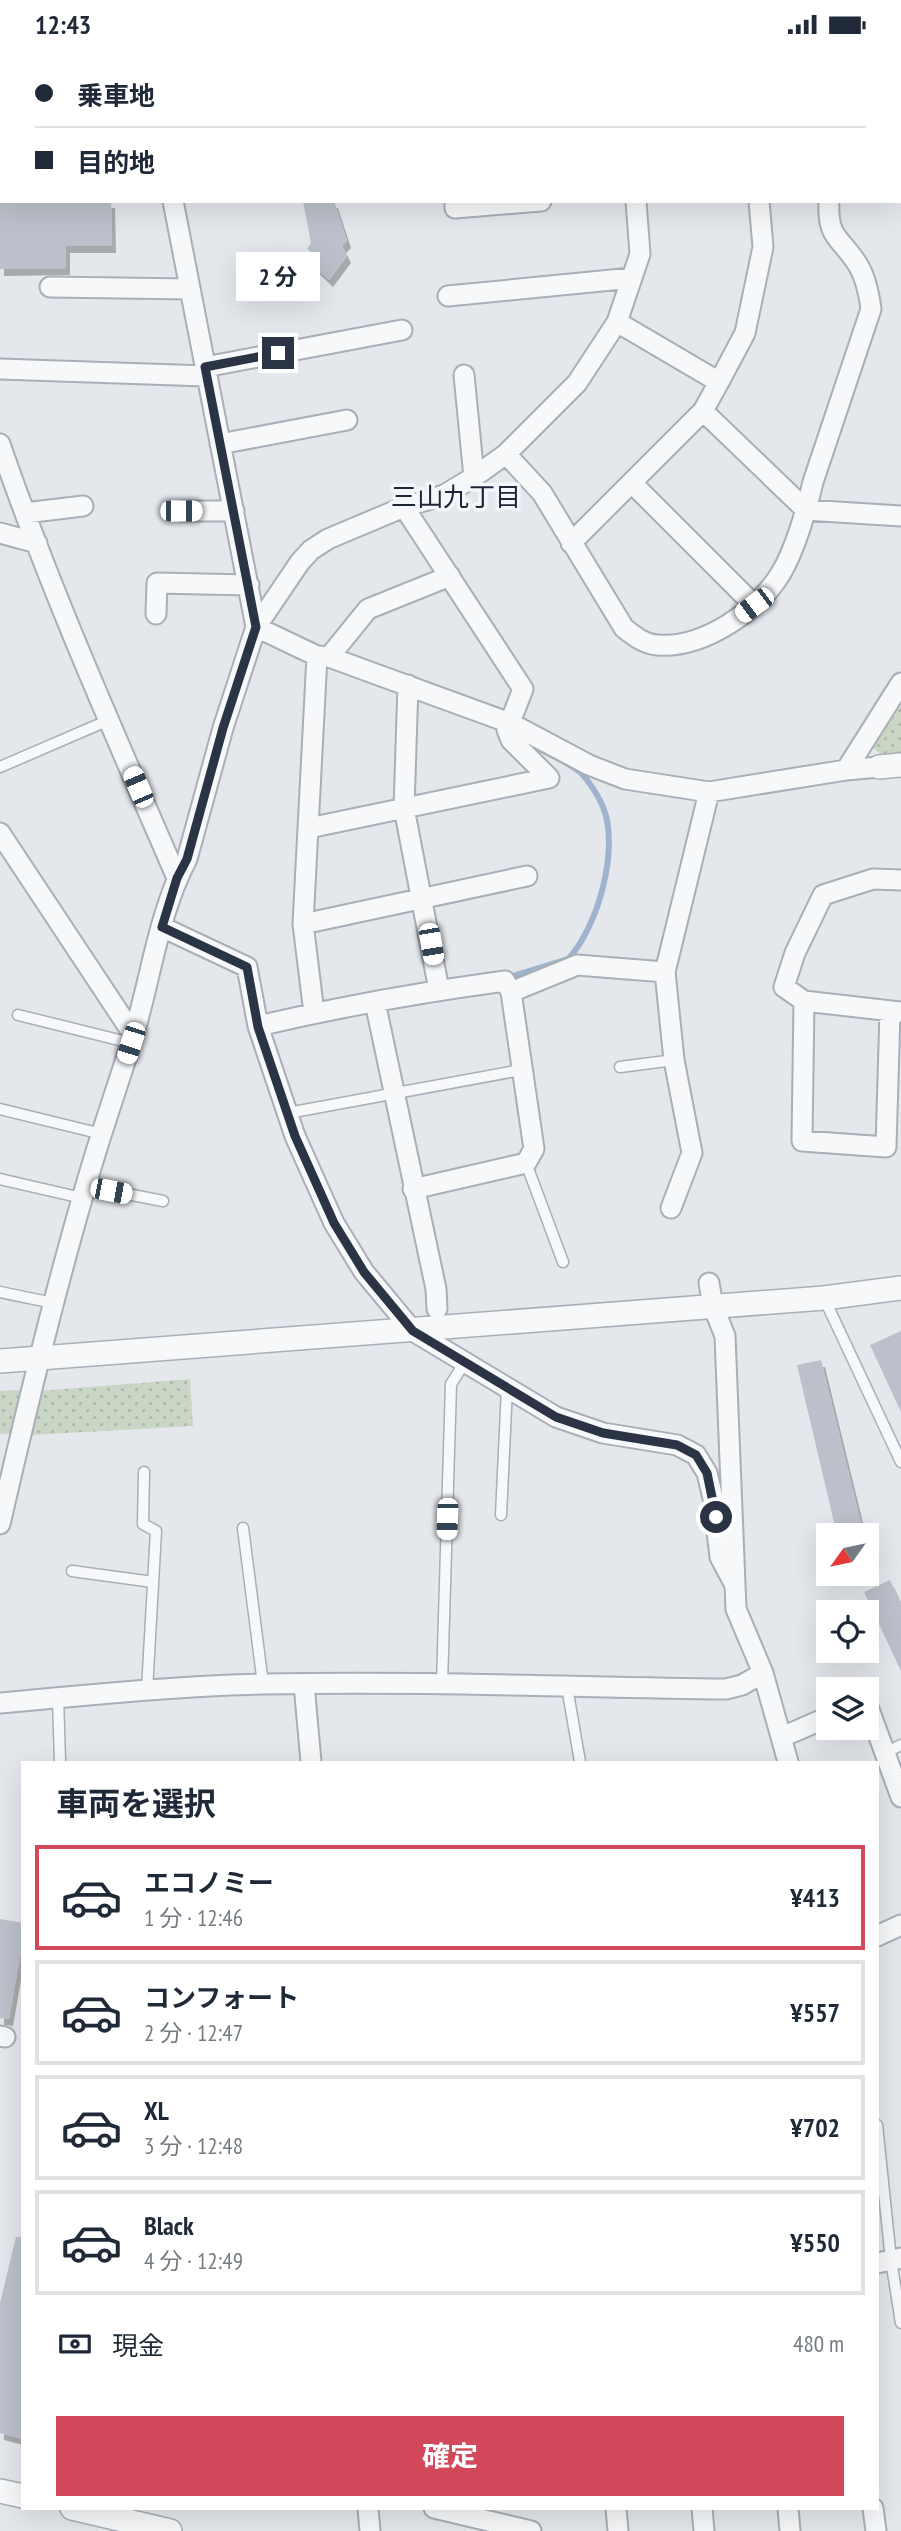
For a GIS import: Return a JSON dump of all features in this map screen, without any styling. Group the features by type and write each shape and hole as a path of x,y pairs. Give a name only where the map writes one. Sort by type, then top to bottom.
{"street":[{"path":"173,203 256,627"},
{"path":"454,203 455,208 516,203"},
{"path":"0,1524 39,1358 84,1192 132,1038 162,927 177,878 187,859 223,728 256,627 311,550 328,539 404,507 444,495 474,477 506,454 577,383 617,322 640,254 636,203"},
{"path":"571,543 703,411 745,333 763,247 759,203"},
{"path":"506,454 542,493 624,628 643,642 657,645 684,643 718,632 754,605 781,573 806,510 871,309 869,292 859,266 831,232 829,203"},
{"path":"448,296 632,278"},
{"path":"50,287 190,289"},
{"path":"617,322 719,382"},
{"path":"0,369 205,372 402,330"},
{"path":"464,375 474,477"},
{"path":"703,411 806,510 901,516"},
{"path":"220,444 347,420"},
{"path":"0,444 4,468 26,513 109,720 177,878"},
{"path":"632,483 754,605"},
{"path":"26,513 83,506"},
{"path":"309,828 549,779 511,740 507,730 523,689 404,507"},
{"path":"181,511 233,511"},
{"path":"0,533 37,543"},
{"path":"314,1013 303,924 323,657 368,609 450,576"},
{"path":"156,614 157,583 249,585"},
{"path":"256,627 323,657 510,723 589,765 625,779 709,792 846,770 890,766"},
{"path":"846,770 901,683"},
{"path":"408,685 404,808 439,990"},
{"path":"671,1208 692,1153 674,1060 665,972 709,792"},
{"path":"0,833 132,1038"},
{"path":"303,924 527,876"},
{"path":"804,1001 802,1141 886,1147 895,1012 804,1001 785,988 794,953 823,895 873,879 901,880"},
{"path":"162,927 247,967 258,1027 295,1136 334,1223 364,1272 413,1331 556,1417 603,1433 677,1445 696,1455 707,1473 713,1498 720,1557 735,1585"},
{"path":"512,992 577,965 665,972"},
{"path":"258,1027 314,1013 505,981 512,992 534,1149 526,1163 413,1189"},
{"path":"375,1002 436,1289 437,1309"},
{"path":"709,1283 713,1306 725,1335 736,1609 763,1673 788,1761"},
{"path":"0,1361 824,1298 901,1288"},
{"path":"0,1703 263,1684 726,1689 741,1685 763,1673"},
{"path":"304,1684 311,1761"},
{"path":"782,1737 816,1722"},
{"path":"879,1724 893,1749 901,1797"},
{"path":"879,1935 901,1925"},
{"path":"0,2491 21,2496"},
{"path":"81,2510 170,2531"},
{"path":"368,2510 370,2531"},
{"path":"446,2510 518,2522"},
{"path":"616,2510 618,2531"},
{"path":"702,2510 704,2531"},
{"path":"788,2510 790,2531"},
{"path":"873,2510 876,2531"}],"lane":[{"path":"0,768 109,720"},
{"path":"18,1015 132,1038"},
{"path":"620,1067 674,1060"},
{"path":"288,1113 521,1070"},
{"path":"0,1109 102,1134"},
{"path":"526,1163 563,1262"},
{"path":"0,1179 163,1201"},
{"path":"0,1292 53,1303"},
{"path":"824,1298 901,1462"},
{"path":"442,1684 451,1384 465,1362"},
{"path":"501,1515 507,1388"},
{"path":"144,1472 143,1524 156,1531 146,1691"},
{"path":"243,1528 263,1684"},
{"path":"72,1570 153,1582"},
{"path":"567,1687 580,1761"},
{"path":"58,1697 60,1761"},
{"path":"879,2148 889,2261 901,2323"}],"green space":[{"path":"901,706 901,756 885,758 872,747"},
{"path":"190,1379 193,1426 32,1435 40,1391"},
{"path":"25,1390 13,1433 0,1434 0,1391"}],"building":[{"path":"0,203 111,203 112,246 66,246 66,268 0,269"},
{"path":"303,203 335,203 347,241 342,246 347,256 329,280 311,263 316,256 307,249 311,243"},
{"path":"901,1331 901,1412 870,1345"},
{"path":"821,1360 861,1523 834,1523 797,1365"},
{"path":"890,1580 901,1604 901,1671 879,1624 879,1600 868,1600 864,1592"},
{"path":"0,1919 21,1923 21,1950 9,2019 0,2018"},
{"path":"16,2237 21,2237 21,2438 0,2433 0,2303"}],"waterway":[{"path":"516,975 568,959 579,945 597,908 609,843 608,824 603,807 583,775 563,761 522,740"}],"district":[{"name":"三山九丁目","path":"456,496"}],"route":[{"path":"278,353 205,367 256,627 223,728 187,859 177,878 162,927 247,967 258,1027 306,1162 334,1223 364,1272 413,1331 556,1417 603,1433 677,1445 696,1455 707,1473 716,1517"}]}
